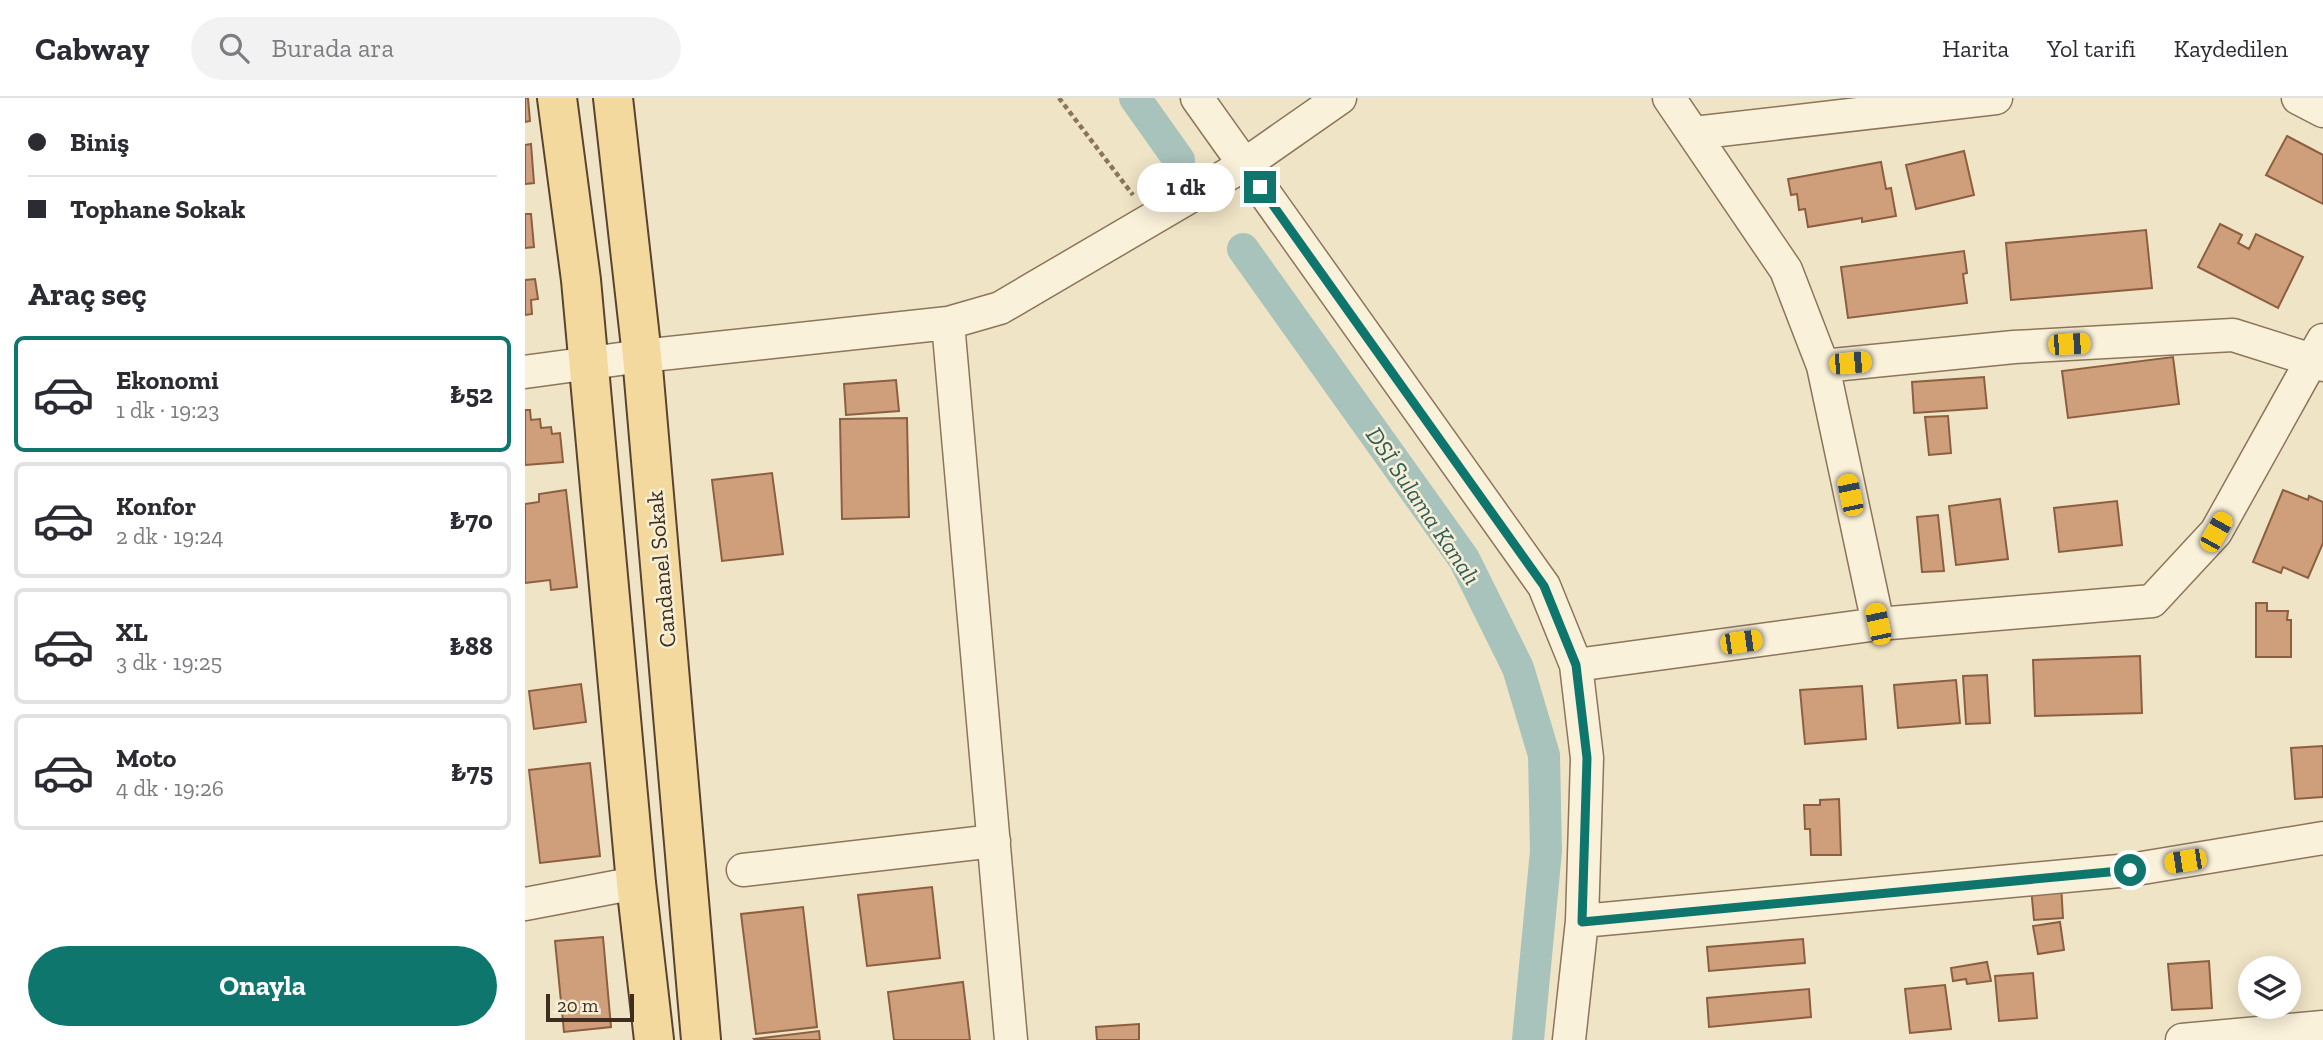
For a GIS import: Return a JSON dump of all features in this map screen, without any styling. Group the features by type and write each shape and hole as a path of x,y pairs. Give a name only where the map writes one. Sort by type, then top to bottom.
{"main road":[{"path":"557,98 581,280 636,883 654,1040"},
{"name":"Candanel Sokak","path":"613,98 642,356 701,1040"}],"street":[{"path":"1197,98 1544,586 1576,665 1587,758 1582,922 1569,1040"},
{"path":"525,372 642,356 948,323 1000,308 1244,165 1340,98"},
{"path":"1669,98 1786,270 1823,366 1878,624"},
{"path":"1694,134 1996,98"},
{"path":"2298,98 2323,111"},
{"path":"948,323 1011,1040"},
{"path":"1576,665 1878,624 2152,601 2216,532 2319,355 2232,335 2014,347 1823,366"},
{"path":"1582,922 2130,870 2323,838"},
{"path":"743,870 994,841"},
{"path":"525,904 636,883"},
{"path":"2182,1040 2323,1027"}],"path":[{"path":"1059,98 1151,219"}],"building":[{"path":"525,98 528,98 530,121 525,122"},
{"path":"2287,136 2323,155 2323,204 2266,175"},
{"path":"531,144 534,183 525,184 525,145"},
{"path":"1964,151 1974,195 1916,209 1906,165"},
{"path":"1881,162 1886,189 1891,188 1896,216 1862,222 1862,218 1808,227 1805,209 1799,210 1797,194 1791,195 1788,179"},
{"path":"525,214 531,214 534,247 525,248"},
{"path":"2220,224 2242,235 2238,243 2249,249 2256,234 2303,257 2278,308 2198,267"},
{"path":"2146,230 2152,288 2011,300 2006,243"},
{"path":"1964,251 1967,273 1963,274 1967,303 1848,318 1841,267"},
{"path":"535,279 538,299 531,300 532,314 525,315 525,280"},
{"path":"2173,357 2179,404 2068,418 2062,371"},
{"path":"1984,377 1987,408 1914,413 1912,382"},
{"path":"896,380 899,411 846,415 844,384"},
{"path":"525,410 530,410 531,420 540,419 541,428 551,427 552,434 560,433 563,462 525,465"},
{"path":"1948,416 1951,453 1929,455 1925,417"},
{"path":"907,418 909,517 842,519 840,419"},
{"path":"772,473 783,554 722,561 712,480"},
{"path":"566,490 577,587 551,590 550,580 525,583 525,504 539,502 539,494"},
{"path":"2283,490 2308,500 2309,496 2323,502 2323,543 2308,578 2283,567 2281,573 2253,562"},
{"path":"2000,499 2008,559 1956,565 1949,506"},
{"path":"2117,501 2122,545 2059,552 2054,508"},
{"path":"1938,515 1944,571 1922,572 1917,517"},
{"path":"2256,603 2267,603 2267,611 2288,611 2287,620 2291,620 2291,657 2256,657"},
{"path":"2140,656 2142,713 2035,716 2033,660"},
{"path":"1987,675 1990,723 1966,724 1963,676"},
{"path":"1956,680 1960,723 1898,728 1894,685"},
{"path":"581,684 586,722 534,729 529,691"},
{"path":"1862,686 1866,739 1805,744 1800,690"},
{"path":"2323,746 2323,797 2295,799 2291,748"},
{"path":"590,763 600,856 540,863 529,770"},
{"path":"1839,799 1841,855 1811,855 1810,829 1805,829 1804,805 1820,805 1820,800"},
{"path":"2061,884 2063,918 2034,920 2031,887"},
{"path":"932,887 940,958 867,966 858,895"},
{"path":"803,907 817,1027 756,1034 741,914"},
{"path":"2060,922 2064,950 2038,954 2033,926"},
{"path":"603,937 611,1027 564,1032 555,941"},
{"path":"1803,939 1805,963 1709,971 1707,947"},
{"path":"2209,961 2212,1008 2172,1010 2168,964"},
{"path":"1987,962 1991,981 1967,984 1966,979 1953,981 1951,968"},
{"path":"2033,973 2037,1018 1999,1021 1995,976"},
{"path":"963,982 970,1040 894,1040 888,992"},
{"path":"1945,985 1951,1029 1910,1033 1905,989"},
{"path":"1809,989 1811,1017 1709,1027 1707,998"},
{"path":"1139,1024 1139,1040 1097,1040 1096,1027"},
{"path":"819,1031 820,1040 754,1039"}],"waterway":[{"name":"DSİ Sulama Kanalı","path":"1135,98 1179,160"},
{"name":"DSİ Sulama Kanalı","path":"1243,249 1464,559 1518,668 1544,755 1546,851 1528,1040"}],"route":[{"path":"1260,187 1544,586 1576,665 1587,758 1582,922 2130,870"}]}
